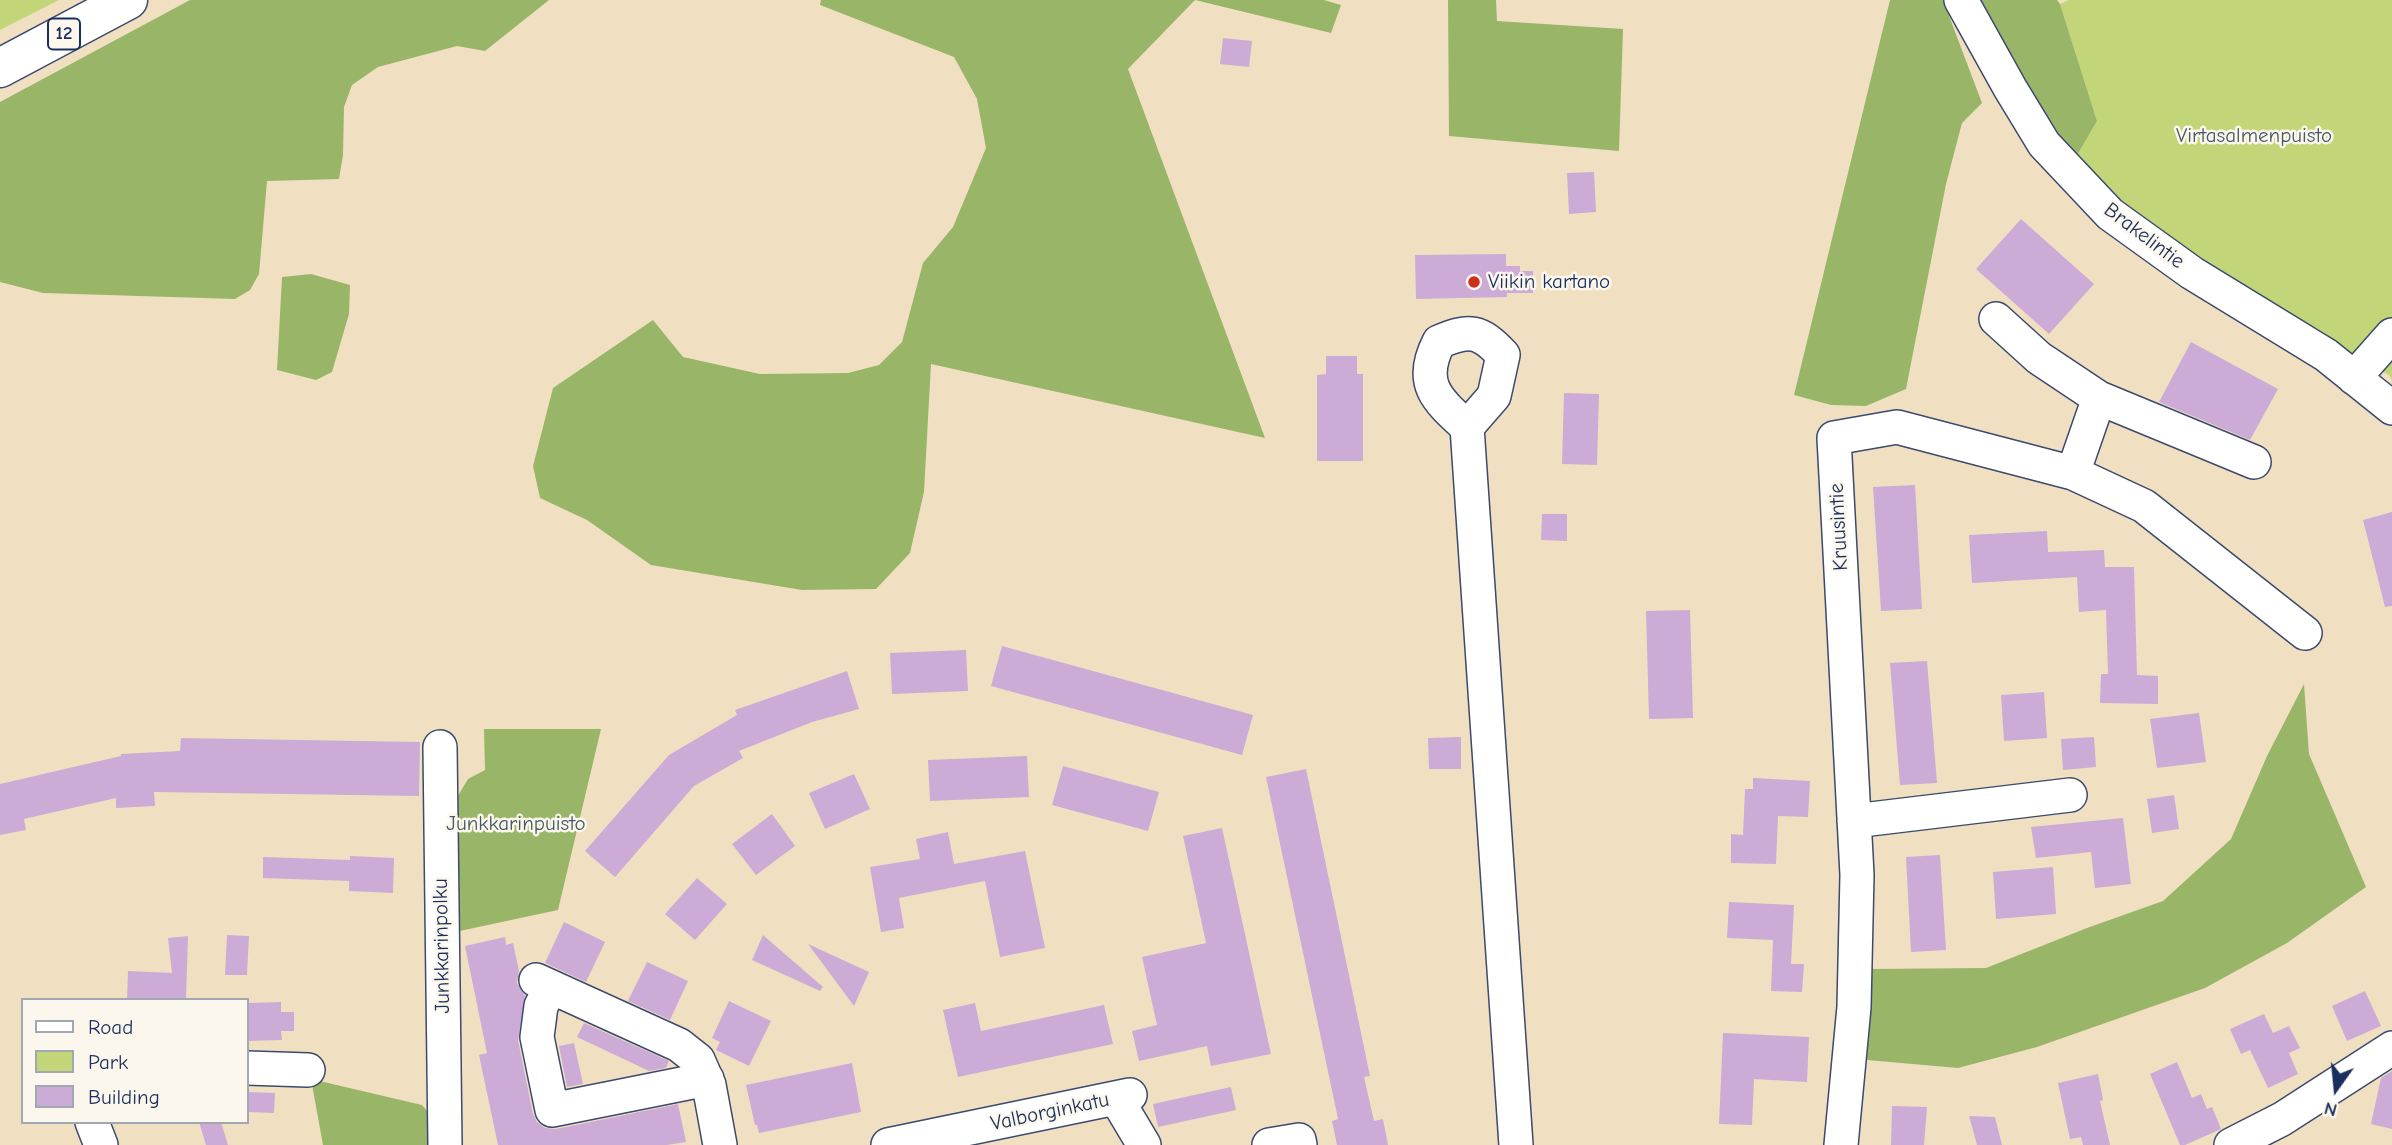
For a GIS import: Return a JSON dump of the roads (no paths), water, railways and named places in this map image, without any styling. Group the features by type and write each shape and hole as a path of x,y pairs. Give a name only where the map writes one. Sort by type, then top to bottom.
{"highway":[{"name":"12","path":"0,68 128,0"}],"street":[{"name":"Brakelintie","path":"1961,0 2044,144 2110,214 2192,274 2326,355 2392,408"},
{"path":"1996,319 2039,358 2099,398 2254,463"},
{"path":"2354,378 2392,335"},
{"path":"2073,473 2099,398"},
{"path":"1466,427 1516,1145"},
{"name":"Kruusintie","path":"1841,1145 1854,1007 1857,875 1834,438 1897,427 2073,473 2144,506 2305,633"},
{"name":"Junkkarinpolku","path":"440,747 445,1145"},
{"path":"1854,821 2070,795"},
{"path":"707,1079 552,1111 537,1037 543,983 679,1045 698,1060 707,1079 720,1145"},
{"path":"2231,1145 2282,1119 2392,1048"},
{"path":"248,1069 308,1070"},
{"name":"Valborginkatu","path":"888,1145 1123,1097 1144,1145"},
{"path":"93,1124 100,1145"},
{"path":"1269,1145 1298,1140 1300,1145"}],"place":[{"name":"Viikin kartano","path":"1474,282"}],"park label":[{"name":"Virtasalmenpuisto","path":"2254,136"},
{"name":"Junkkarinpuisto","path":"516,824"}]}
